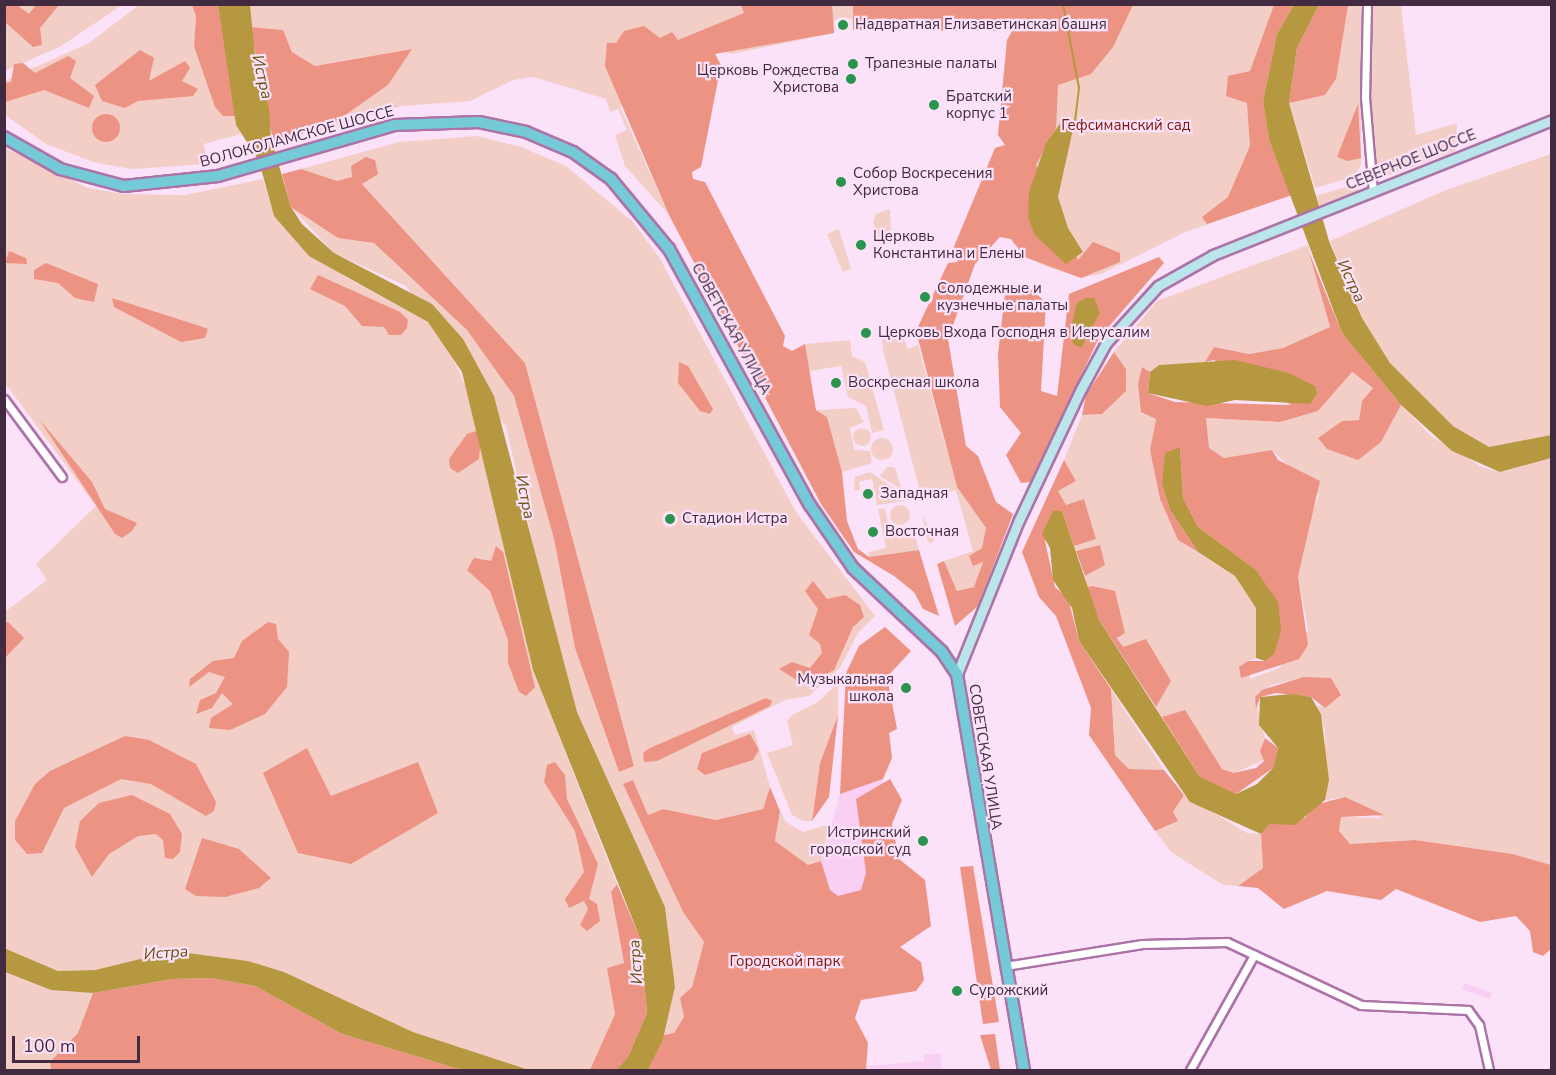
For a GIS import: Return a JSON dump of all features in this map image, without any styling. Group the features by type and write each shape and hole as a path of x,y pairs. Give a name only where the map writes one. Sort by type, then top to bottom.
{"main road":[{"name":"СЕВЕРНОЕ ШОССЕ","path":"957,674 1019,520 1106,343 1161,283 1282,227 1551,120"},
{"name":"ВОЛОКОЛАМСКОЕ ШОССЕ","path":"4,137 60,169 124,186 218,176 323,146 427,121 479,122 526,132 573,152 611,179 669,249"},
{"name":"СОВЕТСКАЯ УЛИЦА","path":"669,249 810,505 853,568 942,652 957,674 1024,1071"}],"street":[{"path":"1366,4 1365,97 1373,192"},
{"path":"4,399 63,477"},
{"path":"1005,966 1200,940 1227,942 1361,1005 1382,1010 1455,1006 1468,1010 1479,1025 1490,1071"},
{"path":"1190,1071 1254,955"}],"shaded area":[{"path":"883,779 887,813 853,917 830,891 821,861 840,794"},
{"path":"1464,983 1492,993 1490,999 1462,989"},
{"path":"940,1053 942,1070 848,1068 924,1061 924,1055"}],"green space":[{"path":"4,5 17,5 29,14 36,5 59,5 40,28 42,45 33,47 5,22"},
{"path":"5,5 122,5 61,46 5,71"},
{"path":"139,5 192,5 196,15 194,46 223,116 236,116 241,134 204,144 207,164 132,169 96,163 46,144 5,115 4,81 89,43"},
{"path":"192,5 218,5 236,116 223,116 215,107 194,46 196,16"},
{"name":"Гефсиманский сад","path":"250,5 1294,5 1277,34 1263,101 1292,195 1183,233 1101,274 1081,278 1048,267 1025,257 1011,239 1000,237 995,148 1005,145 998,135 1007,40 1016,33 1015,26 1004,24 1000,31 853,30 852,19 834,20 834,33 732,54 720,50 620,107 669,215 625,166 615,135 627,130 618,109 610,112 606,99 534,77 513,80 470,101 402,106 310,134 388,85 411,49 315,66 292,52 283,30 250,27"},
{"path":"741,5 832,5 834,33 715,54 721,65 701,167 692,172 693,179 705,182 785,336 783,346 792,351 805,344 816,410 827,417 842,472 847,521 858,549 869,557 919,550 939,616 923,609 914,592 894,576 854,552 821,504 669,215 605,66 607,43 616,43 624,31 644,26 660,38 672,32 678,40 744,13"},
{"path":"853,5 1133,5 1113,47 1091,74 1058,85 1056,128 1036,165 1078,260 1093,242 1120,253 1120,262 1081,278 1025,257 1011,239 1000,237 975,264 948,339 966,446 978,456 996,502 1013,514 978,606 955,626 937,564 944,561 957,591 974,587 983,562 973,566 969,556 982,548 986,528 957,487 916,331 948,263 958,262 953,249 995,148 1005,145 998,135 1007,40 1015,26 1004,24 1000,31 853,30"},
{"path":"1274,5 1294,5 1277,34 1263,101 1269,139 1292,195 1207,224 1202,217 1228,197 1250,146 1247,103 1226,96 1228,76 1250,71"},
{"path":"1319,5 1361,5 1361,165 1353,177 1315,188 1289,103"},
{"path":"1319,5 1348,5 1336,79 1325,95 1289,103 1297,48"},
{"path":"1370,5 1401,5 1416,135 1457,123 1455,151 1383,178 1370,150"},
{"path":"250,27 283,30 292,52 315,66 412,49 388,85 341,118 274,145"},
{"path":"140,50 154,58 149,81 185,61 190,68 182,81 198,89 193,96 138,101 125,108 102,101 95,85"},
{"path":"68,56 76,61 70,78 94,96 89,108 44,90 5,102 5,83 11,82 14,64 23,63 35,73"},
{"path":"1358,104 1361,158 1347,161 1337,157"},
{"path":"106,114 116,118 120,128 116,138 106,142 96,138 92,128 96,118"},
{"path":"477,136 521,147 566,166 632,221 659,257 796,512 875,616 858,633 840,668 809,696 785,700 732,727 735,735 754,730 770,787 763,809 716,820 663,809 648,815 633,780 623,784 683,912 704,942 692,987 680,998 684,1017 674,1033 664,1035 675,987 665,907 577,712 561,663 506,427 406,286 334,253 291,207 338,238 374,243 467,330 515,398 554,539 575,648 619,772 634,766 525,363 355,176 337,182 301,169 399,142"},
{"path":"5,148 88,188 124,194 185,195 263,179 274,216 345,277 428,322 448,348 472,400 533,670 617,884 611,892 624,964 607,968 615,1014 590,1070 529,1070 413,1032 284,972 248,961 173,951 95,970 58,971 5,948 5,612 47,580 36,564 96,506 5,383"},
{"path":"1551,154 1551,435 1489,447 1453,426 1390,363 1362,318 1330,241 1446,190"},
{"path":"366,157 375,160 378,174 362,184 525,363 634,766 619,772 575,648 554,539 514,396 467,330 374,243 338,238 291,207 282,174 301,169 337,181 352,177 351,166"},
{"path":"1362,182 1358,191 1318,206 1316,196"},
{"path":"890,209 891,239 880,241 873,222 876,214"},
{"path":"839,229 851,269 843,272 827,234"},
{"path":"1308,245 1330,327 1283,348 1249,354 1214,347 1205,362 1159,365 1150,372 1142,367 1156,418 1150,450 1160,499 1178,540 1235,576 1257,608 1259,644 1256,658 1248,661 1250,679 1279,668 1308,630 1298,576 1305,530 1319,495 1272,450 1224,458 1209,448 1206,418 1280,422 1318,411 1351,372 1373,388 1362,401 1359,420 1342,421 1318,438 1327,449 1348,455 1381,442 1401,405 1431,436 1482,467 1500,472 1551,458 1551,865 1513,854 1415,840 1349,844 1339,831 1341,817 1382,818 1345,797 1325,800 1325,730 1317,705 1326,708 1303,677 1271,685 1255,698 1265,738 1260,751 1264,760 1234,773 1222,769 1185,711 1162,717 1156,707 1171,681 1138,643 1123,648 1096,591 1085,588 1085,576 1105,565 1100,545 1076,551 1074,546 1096,539 1084,499 1066,506 1057,490 1076,481 1064,460 1082,415 1102,414 1126,369 1114,352 1157,301"},
{"path":"9,251 26,258 27,264 5,263"},
{"path":"1309,252 1342,333 1401,405 1381,442 1358,460 1327,449 1318,438 1342,421 1359,420 1362,401 1373,388 1352,372 1318,411 1280,422 1206,418 1209,448 1224,458 1272,450 1278,460 1320,481 1298,576 1308,645 1299,659 1241,678 1239,667 1248,661 1265,661 1255,569 1198,527 1183,498 1180,448 1162,485 1170,510 1198,552 1178,540 1160,499 1150,450 1156,419 1141,412 1138,384 1142,367 1150,372 1148,393 1175,402 1291,405 1214,360 1205,362 1214,347 1249,354 1283,348 1330,327"},
{"path":"1159,257 1164,263 1099,338 1030,482 1021,483 1006,455 1021,433 1000,407 998,354 1005,294 1028,287 1046,302 1041,391 1057,396 1069,294"},
{"path":"46,263 98,284 94,302 75,298 58,283 34,279 34,270"},
{"path":"318,275 400,312 408,320 407,328 401,335 389,335 384,327 362,326 345,306 310,289"},
{"path":"112,298 208,329 205,338 181,342 114,307"},
{"path":"904,339 908,349 918,345 957,487 986,528 980,576 974,587 957,591 944,561 973,551 956,490 922,499 883,350 882,340"},
{"path":"850,340 852,356 865,362 884,430 872,433 866,406 848,397 841,366 809,371 805,344"},
{"path":"1114,352 1126,369 1126,391 1102,414 1082,415 1086,395"},
{"path":"679,362 688,366 713,409 710,414 700,411 678,383"},
{"path":"856,408 864,422 850,428 854,450 870,451 872,463 842,472 827,417 816,410"},
{"path":"39,419 92,482 105,509 137,523 132,531 122,538 115,534"},
{"path":"862,428 868,431 871,437 868,443 862,446 856,443 853,437 856,431"},
{"path":"476,431 481,438 479,459 458,473 450,468 449,459 467,434"},
{"path":"882,438 890,441 893,449 890,457 882,460 874,457 871,449 874,441"},
{"path":"1064,460 1076,481 1058,491 1066,505 1084,499 1096,539 1074,546 1062,511 1045,541 1055,587 1068,598 1079,641 1111,689 1115,755 1129,769 1164,770 1184,795 1173,812 1178,821 1155,831 1089,735 1091,708 1056,616 1039,597 1022,552"},
{"path":"887,467 895,467 901,489 880,476"},
{"path":"870,472 904,495 905,501 877,505 872,479 859,482 860,490 854,491 855,477"},
{"path":"900,505 907,508 910,515 907,522 900,525 893,522 890,515 893,508"},
{"path":"885,508 890,532 912,527 919,550 869,557 868,552 886,548 878,509"},
{"path":"922,514 934,539 932,543 928,542"},
{"path":"1100,545 1105,565 1085,576 1076,551"},
{"path":"496,546 503,552 535,687 526,696 519,692 508,663 508,640 490,591 467,570 474,558 491,561"},
{"path":"813,581 827,599 845,595 860,605 864,617 853,627 834,670 805,685 779,669 792,662 810,668 822,653 820,644 809,635 818,609 805,591"},
{"path":"1092,586 1115,591 1125,633 1117,638 1123,647 1146,639 1171,681 1156,707 1099,620 1085,588"},
{"path":"8,622 24,638 5,658 5,623"},
{"path":"268,622 276,624 278,639 289,652 287,687 265,714 230,730 209,728 211,718 233,704 222,693 212,708 196,714 200,700 216,693 225,677 209,672 189,687 190,679 213,661 234,658 242,641"},
{"path":"885,627 911,651 887,677 897,729 889,733 892,758 883,779 840,794 846,673 859,646"},
{"path":"1303,677 1331,678 1341,695 1325,708 1311,697 1276,693 1260,697 1256,709 1255,697 1262,690"},
{"path":"838,683 838,715 820,763 812,821 803,821 792,815 767,753 793,745 787,721 792,715 818,702"},
{"path":"1111,689 1164,770 1129,769 1115,755"},
{"path":"766,698 772,701 770,706 657,761 644,762 643,753 650,748"},
{"path":"1185,710 1222,769 1234,773 1256,768 1264,761 1260,751 1265,738 1278,748 1273,768 1236,794 1214,788 1200,777 1162,717"},
{"path":"838,715 829,797 812,821 820,763"},
{"path":"750,734 759,750 753,760 705,775 697,769 702,753"},
{"path":"125,736 149,740 196,764 216,802 214,811 206,816 151,784 121,779 64,808 42,853 27,854 15,840 15,821 35,784 50,771"},
{"path":"307,748 331,796 418,762 438,813 351,864 298,853 263,773"},
{"path":"555,762 565,775 567,799 598,864 589,899 597,904 600,921 587,931 580,925 588,909 584,901 569,908 565,899 584,872 575,831 544,782 547,765"},
{"name":"Городской парк","path":"890,779 902,800 892,824 899,859 925,880 931,926 900,947 921,962 924,980 916,991 861,1000 855,1018 868,1043 866,1070 648,1070 664,1035 674,1033 684,1017 680,998 692,987 704,942 683,912 623,784 633,780 648,815 663,809 716,820 763,809 770,787 780,811 775,841 808,865 821,861 830,890 838,896 861,890 866,873 856,799"},
{"path":"132,795 170,814 182,834 180,852 173,859 165,858 163,840 156,834 138,836 109,854 92,877 75,847 80,821 99,803"},
{"path":"1184,795 1247,833 1261,834 1263,868 1238,886 1223,885 1171,852 1155,831 1177,821 1173,812"},
{"path":"1345,797 1384,815 1341,817 1339,831 1350,844 1415,840 1513,854 1551,865 1551,949 1543,956 1533,952 1530,931 1516,916 1480,922 1396,889 1381,900 1327,891 1284,909 1258,888 1238,886 1263,868 1261,834 1270,824 1305,818 1314,805"},
{"path":"780,811 786,822 803,832 830,824 821,861 808,865 775,841"},
{"path":"202,838 239,849 271,878 259,888 225,897 196,896 185,889"},
{"path":"973,866 999,1022 983,1024 960,867"},
{"path":"617,884 640,938 647,1013 628,1057 616,1070 590,1070 615,1014 607,968 624,963 611,892"},
{"path":"4,972 51,990 93,993 467,1070 5,1070"},
{"path":"211,978 255,986 342,1034 462,1070 51,1070 50,1062 78,1033 93,993 173,979"},
{"path":"995,1034 1000,1070 991,1070 980,1035"}],"water":[{"path":"218,5 250,5 257,76 269,107 271,138 291,207 302,224 334,253 432,304 463,339 494,396 577,712 665,907 675,987 663,1039 648,1070 616,1070 628,1057 647,1013 640,938 533,670 462,372 428,322 309,256 274,216 259,161 236,125"},
{"path":"1294,5 1319,5 1297,48 1289,103 1329,241 1362,318 1390,363 1453,426 1489,447 1551,435 1551,458 1500,472 1452,451 1401,405 1342,333 1269,139 1263,101 1277,34"},
{"path":"1075,120 1058,197 1068,228 1083,252 1066,264 1035,235 1028,217 1029,192 1046,143 1062,121"},
{"path":"1086,298 1094,298 1100,313 1081,348 1073,344 1070,331 1077,303"},
{"path":"1235,360 1289,373 1315,386 1317,394 1310,404 1235,400 1207,406 1148,393 1150,372 1159,365"},
{"path":"1180,447 1183,498 1198,527 1255,569 1278,602 1281,631 1274,654 1265,661 1256,658 1256,608 1235,576 1198,552 1170,510 1162,485 1165,453"},
{"path":"1053,511 1062,511 1099,620 1200,777 1236,794 1257,784 1273,768 1278,748 1259,725 1260,697 1292,694 1311,697 1321,714 1329,780 1325,800 1295,825 1270,824 1261,834 1190,802 1079,641 1072,608 1053,580 1050,548 1042,534"},
{"name":"Истра","path":"4,948 58,971 95,970 173,951 248,961 284,972 413,1032 529,1070 462,1070 342,1034 255,986 211,978 173,979 93,993 51,990 5,972"}],"waterway":[{"path":"1063,4 1079,88 1075,120"}],"place":[{"name":"Надвратная Елизаветинская башня","path":"843,25"},
{"name":"Трапезные палаты","path":"853,64"},
{"name":"Церковь Рождества Христова","path":"851,79"},
{"name":"Братский корпус 1","path":"934,105"},
{"name":"Собор Воскресения Христова","path":"841,182"},
{"name":"Церковь Константина и Елены","path":"861,245"},
{"name":"Солодежные и кузнечные палаты","path":"925,297"},
{"name":"Церковь Входа Господня в Иерусалим","path":"866,333"},
{"name":"Воскресная школа","path":"836,383"},
{"name":"Западная","path":"868,494"},
{"name":"Стадион Истра","path":"670,519"},
{"name":"Восточная","path":"873,532"},
{"name":"Музыкальная школа","path":"906,688"},
{"name":"Истринский городской суд","path":"923,841"},
{"name":"Сурожский","path":"957,991"}]}
